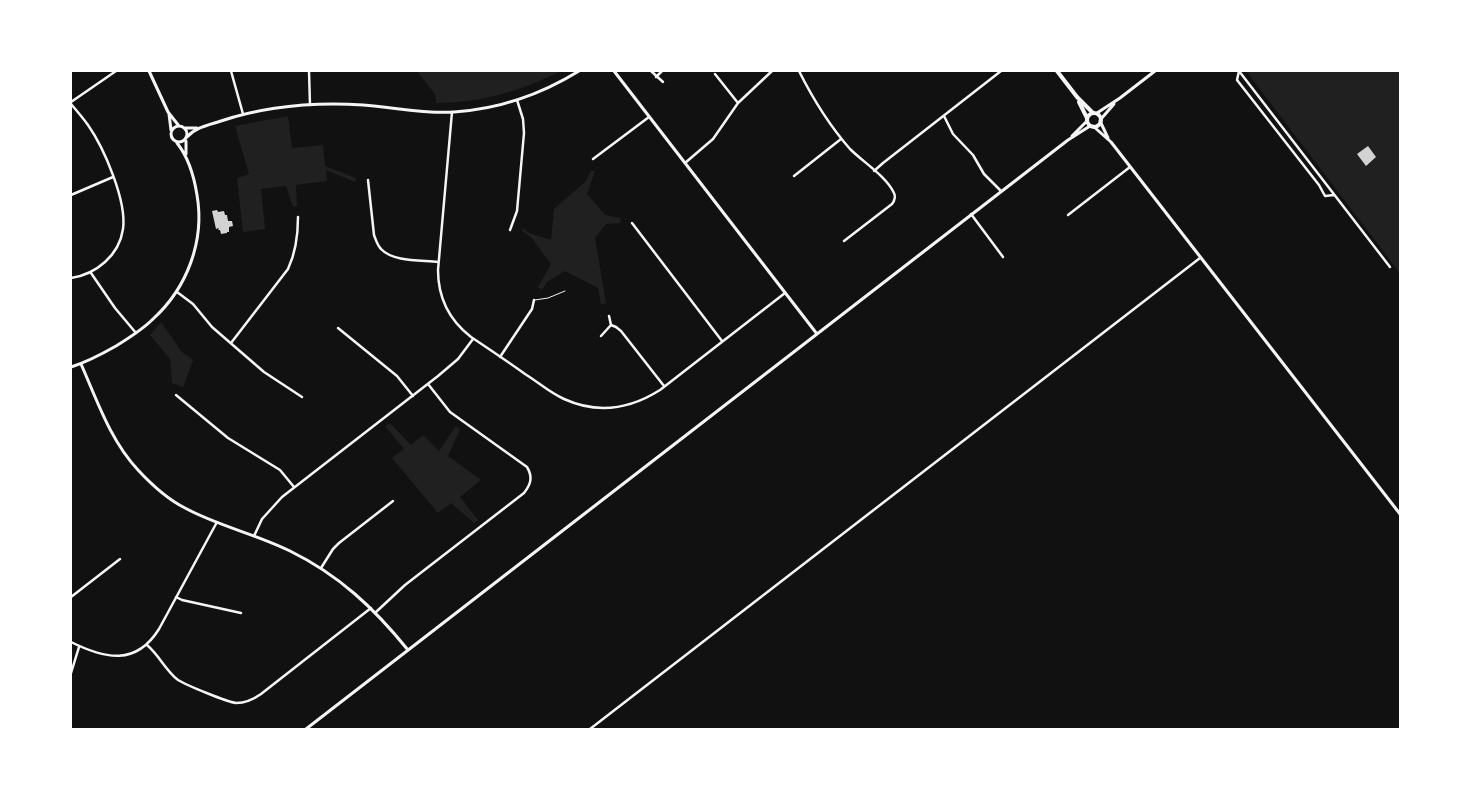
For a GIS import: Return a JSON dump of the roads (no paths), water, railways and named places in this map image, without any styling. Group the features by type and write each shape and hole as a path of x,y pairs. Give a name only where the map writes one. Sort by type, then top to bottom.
{"main road":[{"path":"1057,71 1077,98 1092,126 1098,125 1101,120 1077,98"},
{"path":"1087,119 1090,114 1095,113"}],"street":[{"path":"71,278 91,273 102,264 116,251 122,236 123,214 113,177 94,135 71,103 116,71"},
{"path":"149,71 168,112 179,126 184,128 203,127"},
{"path":"231,71 243,114"},
{"path":"309,71 310,105"},
{"path":"177,143 182,142 196,129 243,114 273,109 310,105 363,105 452,112 491,107 517,100 564,80 579,71"},
{"path":"614,71 817,334"},
{"path":"651,71 663,82"},
{"path":"656,77 662,71"},
{"path":"685,163 713,139 738,103 772,71"},
{"path":"799,71 812,98 841,139 893,192 895,200 844,242"},
{"path":"874,171 1001,71"},
{"path":"1095,113 1120,98 1155,71"},
{"path":"1239,71 1390,267"},
{"path":"1239,71 1237,80 1319,185 1325,196 1335,195"},
{"path":"715,74 738,103"},
{"path":"1111,142 1101,120 1120,98"},
{"path":"510,230 517,211 524,133 523,119 517,100"},
{"path":"71,367 107,351 136,333 152,320 176,292 194,256 199,231 198,202 194,179 186,157 177,143 171,138 168,112"},
{"path":"452,112 438,262 438,278 442,300 457,325 473,339 563,398 594,408 617,407 640,401 664,386 785,293"},
{"path":"944,116 953,134 973,155 984,174 1001,191"},
{"path":"593,159 649,117"},
{"path":"1068,140 1087,119"},
{"path":"171,131 174,127 179,126"},
{"path":"306,729 971,214 1068,140 1092,126 1111,142 1400,514"},
{"path":"184,128 187,132 185,144 186,157"},
{"path":"794,176 841,139"},
{"path":"1068,215 1130,167"},
{"path":"71,195 113,177"},
{"path":"368,180 374,235 381,249 387,254 398,258 438,262"},
{"path":"971,214 1004,257"},
{"path":"231,344 288,269 297,242 298,217"},
{"path":"632,223 722,341"},
{"path":"590,729 1200,258"},
{"path":"91,273 115,308 136,333"},
{"path":"176,292 193,304 212,327 264,372 302,397"},
{"path":"500,356 532,309 534,300"},
{"path":"609,316 611,326"},
{"path":"611,326 621,331 664,386"},
{"path":"601,336 611,326"},
{"path":"338,328 390,370 413,396"},
{"path":"254,536 262,519 294,486 449,368 473,339"},
{"path":"81,364 114,438 138,470 167,497 183,507 217,522 289,550 321,568 353,591 372,608 408,650"},
{"path":"376,612 405,585 524,493 531,482 530,471 527,467 450,412 428,384"},
{"path":"176,395 228,438 280,470 294,486"},
{"path":"321,568 339,543 393,501"},
{"path":"71,642 93,652 112,656 133,653 147,645 159,630 217,522"},
{"path":"71,596 120,559"},
{"path":"176,597 241,613"},
{"path":"147,645 178,680 225,700 237,703 254,699 262,694 372,608"},
{"path":"71,672 79,646"}],"lane":[{"path":"534,300 548,298 565,291"}]}
